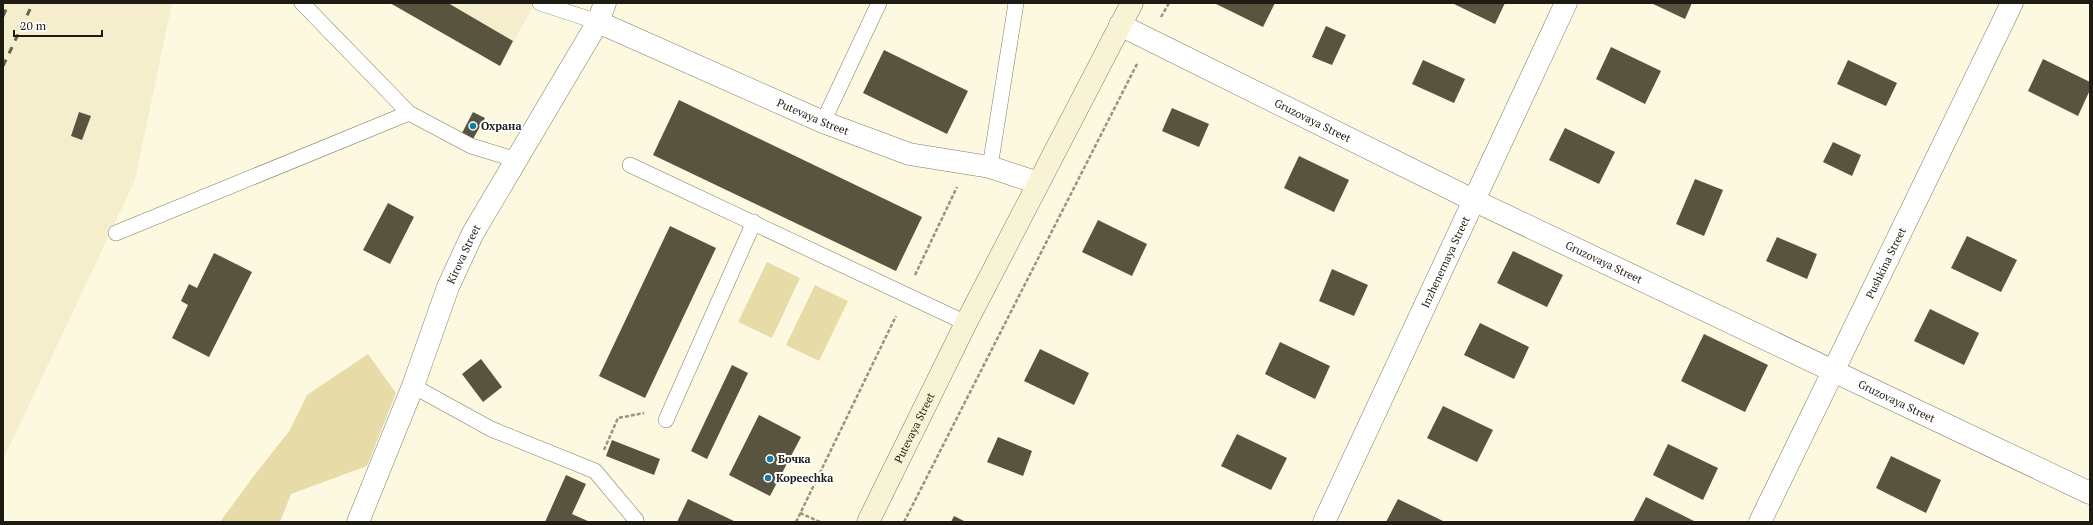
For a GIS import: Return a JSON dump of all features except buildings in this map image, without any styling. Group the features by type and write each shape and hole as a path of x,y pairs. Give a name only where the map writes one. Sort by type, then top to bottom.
{"street":[{"name":"Putevaya Street","path":"868,522 966,323 1132,3"},
{"name":"Inzhenernaya Street","path":"1324,522 1566,3"},
{"name":"Pushkina Street","path":"1760,522 2012,3"},
{"name":"Putevaya Street","path":"601,13 824,122 909,154 990,167 1038,183"},
{"name":"Kirova Street","path":"358,522 413,386 448,287 473,233 517,160 601,13"},
{"name":"Gruzovaya Street","path":"1120,25 1473,200 2090,493"}],"lane":[{"path":"302,3 409,112 471,146 517,160"},
{"path":"540,3 601,13"},
{"path":"824,122 879,3"},
{"path":"990,167 1016,3"},
{"path":"116,233 409,112"},
{"path":"630,165 966,323"},
{"path":"669,414 754,222"},
{"path":"413,386 491,429 595,471 636,520"}],"path":[{"path":"904,522 1169,3"},
{"path":"796,522 968,164"},
{"path":"595,471 618,418 669,414"},
{"path":"800,513 820,522"}],"shaded area":[{"path":"3,3 172,3 135,180 3,460"},
{"path":"390,3 535,3 500,66"},
{"path":"767,262 800,278 772,338 738,322"},
{"path":"815,285 848,301 819,361 786,345"},
{"path":"368,354 396,393 367,466 291,494 280,522 220,522 290,430 307,395"}],"railway":[{"path":"3,16 9,3"},
{"path":"3,66 33,3"}],"place":[{"name":"Охрана","path":"473,126"},
{"name":"Бочка","path":"770,459"},
{"name":"Kopeechka","path":"768,478"}]}
